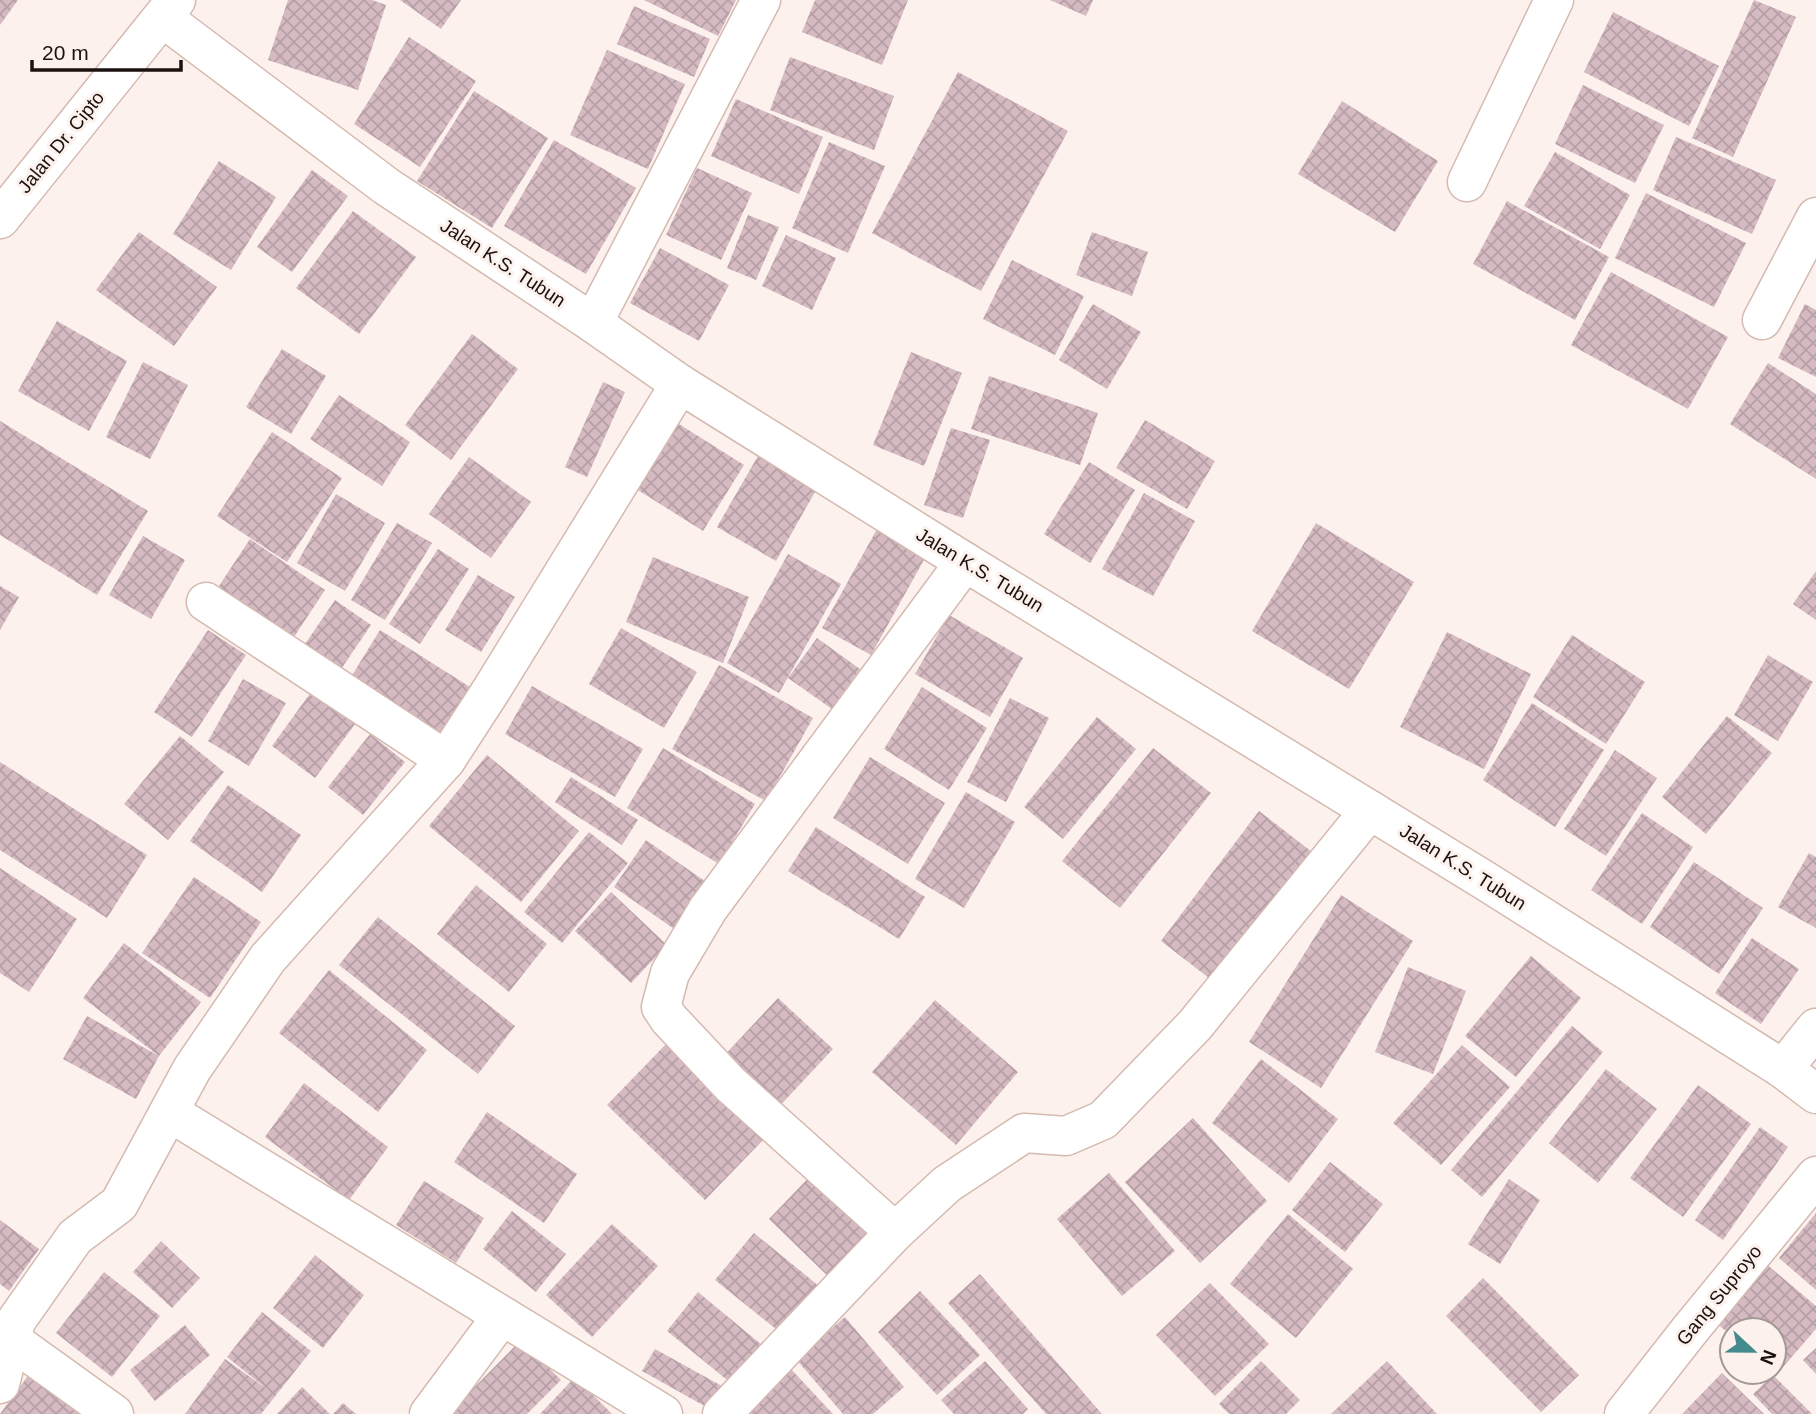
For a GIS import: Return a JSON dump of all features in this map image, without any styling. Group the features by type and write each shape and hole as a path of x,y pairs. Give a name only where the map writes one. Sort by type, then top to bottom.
{"street":[{"path":"593,323 761,0"},
{"path":"1467,182 1554,0"},
{"name":"Jalan K.S. Tubun","path":"169,9 386,186 680,384 1370,810 1783,1069 1816,1094"},
{"name":"Jalan Dr. Cipto","path":"0,219 169,9"},
{"path":"1762,320 1816,217"},
{"path":"0,1384 16,1321 75,1237 119,1204 192,1069 268,958 446,760 680,384"},
{"path":"895,1231 730,1084 661,1007 670,973 708,909 965,562"},
{"path":"206,602 446,760"},
{"path":"722,1414 895,1231 947,1184 1024,1133 1066,1136 1103,1120 1195,1025 1370,810"},
{"path":"1783,1069 1816,1028"},
{"path":"169,1112 663,1414"},
{"name":"Gang Suproyo","path":"1624,1414 1816,1176"},
{"path":"429,1414 502,1316"},
{"path":"11,1340 114,1414"}],"building":[{"path":"0,0 18,0 0,25"},
{"path":"288,0 372,0 386,5 358,90 268,60"},
{"path":"400,0 461,0 441,29"},
{"path":"644,0 736,0 718,36"},
{"path":"815,0 908,0 882,65 802,32"},
{"path":"1050,0 1093,0 1086,16"},
{"path":"1754,0 1796,17 1733,157 1692,138"},
{"path":"634,6 710,39 694,77 617,44"},
{"path":"1613,12 1719,66 1689,126 1584,72"},
{"path":"409,37 476,81 420,167 354,124"},
{"path":"607,50 685,84 648,169 570,135"},
{"path":"790,57 894,96 874,150 770,110"},
{"path":"958,72 1068,131 981,291 872,233"},
{"path":"1583,85 1664,125 1635,183 1555,144"},
{"path":"474,91 548,138 492,228 417,181"},
{"path":"736,99 823,137 799,194 711,156"},
{"path":"1342,101 1438,161 1395,232 1298,174"},
{"path":"1676,137 1776,180 1752,234 1653,190"},
{"path":"554,140 636,188 586,274 504,226"},
{"path":"829,142 885,166 848,253 792,228"},
{"path":"1555,152 1630,195 1600,249 1524,206"},
{"path":"219,161 276,197 231,270 173,234"},
{"path":"697,168 752,193 721,260 666,235"},
{"path":"312,170 348,196 292,272 257,247"},
{"path":"1646,193 1746,243 1714,307 1615,258"},
{"path":"1507,201 1609,257 1575,320 1473,264"},
{"path":"353,211 416,257 359,334 296,288"},
{"path":"748,215 779,227 756,280 727,268"},
{"path":"139,232 217,287 174,346 96,290"},
{"path":"1092,232 1148,252 1132,296 1076,275"},
{"path":"786,235 836,258 812,310 762,286"},
{"path":"660,248 729,285 699,341 630,303"},
{"path":"1012,260 1084,296 1055,355 983,319"},
{"path":"1611,272 1728,337 1688,409 1571,345"},
{"path":"1093,304 1141,332 1107,389 1059,360"},
{"path":"1805,304 1816,310 1816,377 1778,358"},
{"path":"57,321 127,361 89,431 18,391"},
{"path":"472,334 518,369 451,460 405,425"},
{"path":"282,349 326,376 291,434 246,407"},
{"path":"911,352 962,373 924,466 873,445"},
{"path":"143,362 188,385 150,459 106,437"},
{"path":"1768,363 1816,394 1816,479 1730,424"},
{"path":"989,376 1098,413 1080,465 971,429"},
{"path":"603,382 625,392 587,477 565,467"},
{"path":"339,395 410,442 382,486 310,439"},
{"path":"671,419 744,465 703,531 630,485"},
{"path":"1145,420 1215,461 1187,509 1116,468"},
{"path":"0,421 148,511 97,595 0,535"},
{"path":"951,428 990,440 963,518 924,505"},
{"path":"272,432 342,478 287,562 217,516"},
{"path":"762,449 820,483 776,561 717,527"},
{"path":"469,457 531,502 491,558 429,514"},
{"path":"1089,462 1135,490 1090,563 1044,534"},
{"path":"1144,493 1195,521 1153,596 1102,569"},
{"path":"336,494 385,523 345,591 297,563"},
{"path":"881,522 930,549 871,655 822,628"},
{"path":"397,523 432,543 385,620 351,600"},
{"path":"1316,523 1414,582 1349,689 1252,631"},
{"path":"143,536 185,560 151,619 109,595"},
{"path":"250,539 325,590 290,643 215,592"},
{"path":"438,549 469,569 420,644 389,624"},
{"path":"788,554 841,584 779,693 727,663"},
{"path":"653,557 749,597 723,663 626,622"},
{"path":"1816,571 1816,620 1793,604"},
{"path":"478,575 515,597 481,652 445,630"},
{"path":"0,586 19,597 0,630"},
{"path":"335,600 371,625 337,675 301,650"},
{"path":"949,615 1023,658 990,717 915,674"},
{"path":"621,628 697,672 664,728 589,684"},
{"path":"208,630 246,655 192,737 154,712"},
{"path":"380,630 470,687 437,742 346,685"},
{"path":"1447,632 1531,674 1484,769 1400,727"},
{"path":"1572,635 1645,682 1606,744 1533,697"},
{"path":"817,638 860,669 832,709 788,678"},
{"path":"1768,655 1813,682 1778,741 1734,715"},
{"path":"719,665 813,718 766,801 672,749"},
{"path":"243,679 286,703 249,766 208,741"},
{"path":"532,686 643,749 615,797 505,734"},
{"path":"922,687 987,728 949,790 884,749"},
{"path":"314,688 358,720 315,778 272,746"},
{"path":"1010,698 1049,718 1006,802 967,782"},
{"path":"1532,703 1604,750 1555,827 1483,780"},
{"path":"1727,716 1772,753 1706,834 1662,797"},
{"path":"1097,717 1136,749 1063,839 1024,807"},
{"path":"370,734 405,762 363,815 328,787"},
{"path":"180,736 224,772 168,840 124,804"},
{"path":"663,748 755,804 719,864 627,808"},
{"path":"1153,748 1211,793 1120,908 1062,861"},
{"path":"1615,750 1657,778 1606,856 1564,829"},
{"path":"487,755 579,831 521,902 429,826"},
{"path":"870,757 945,803 908,864 833,818"},
{"path":"0,762 147,855 107,918 0,850"},
{"path":"571,777 638,820 622,845 555,802"},
{"path":"228,785 301,835 262,892 190,841"},
{"path":"966,792 1015,822 964,908 915,879"},
{"path":"1259,811 1316,855 1218,985 1161,941"},
{"path":"1642,813 1693,847 1642,924 1591,890"},
{"path":"816,827 925,897 899,939 788,871"},
{"path":"589,832 628,863 562,943 524,912"},
{"path":"646,840 709,884 677,931 614,887"},
{"path":"1809,853 1816,857 1816,928 1778,907"},
{"path":"1694,862 1763,908 1719,974 1650,927"},
{"path":"0,868 77,919 29,992 0,973"},
{"path":"194,877 261,922 210,998 142,953"},
{"path":"476,885 547,944 509,992 437,934"},
{"path":"611,892 667,945 631,983 575,931"},
{"path":"1341,895 1413,941 1321,1088 1249,1042"},
{"path":"378,917 515,1026 478,1074 339,965"},
{"path":"1752,938 1799,969 1761,1024 1715,993"},
{"path":"124,943 201,1002 159,1056 83,998"},
{"path":"1531,956 1581,998 1516,1077 1465,1036"},
{"path":"1408,967 1466,991 1433,1074 1375,1052"},
{"path":"329,970 427,1050 378,1112 279,1033"},
{"path":"778,998 833,1049 774,1112 720,1060"},
{"path":"935,1000 1018,1072 956,1145 872,1072"},
{"path":"87,1016 159,1056 136,1099 63,1059"},
{"path":"1572,1026 1603,1052 1482,1197 1451,1170"},
{"path":"667,1043 764,1139 705,1200 607,1105"},
{"path":"1462,1045 1510,1087 1441,1165 1393,1123"},
{"path":"1261,1059 1338,1119 1289,1183 1212,1123"},
{"path":"1606,1069 1657,1109 1598,1183 1549,1143"},
{"path":"304,1083 388,1147 349,1200 265,1137"},
{"path":"1698,1085 1751,1124 1683,1217 1630,1178"},
{"path":"487,1112 577,1174 544,1223 454,1162"},
{"path":"1193,1118 1267,1201 1200,1263 1125,1182"},
{"path":"1760,1127 1788,1147 1723,1240 1695,1220"},
{"path":"1330,1162 1383,1204 1345,1252 1292,1210"},
{"path":"818,1168 887,1234 837,1285 769,1219"},
{"path":"1109,1173 1175,1251 1122,1296 1057,1219"},
{"path":"1509,1179 1540,1200 1500,1264 1468,1244"},
{"path":"424,1181 484,1218 456,1263 396,1225"},
{"path":"512,1211 566,1254 536,1292 483,1249"},
{"path":"1816,1213 1816,1290 1779,1258"},
{"path":"1288,1214 1353,1269 1296,1338 1230,1284"},
{"path":"0,1220 39,1249 9,1291 0,1284"},
{"path":"612,1224 658,1266 592,1337 546,1295"},
{"path":"754,1233 825,1291 787,1338 715,1280"},
{"path":"161,1241 200,1278 172,1308 133,1272"},
{"path":"315,1255 364,1295 323,1348 273,1308"},
{"path":"1765,1263 1816,1306 1816,1329 1788,1361 1788,1316 1720,1316"},
{"path":"104,1272 160,1316 112,1377 56,1333"},
{"path":"980,1274 1102,1414 1046,1414 948,1303"},
{"path":"1483,1278 1579,1375 1541,1412 1446,1316"},
{"path":"1210,1283 1269,1344 1215,1396 1156,1335"},
{"path":"920,1291 980,1355 937,1395 878,1332"},
{"path":"698,1292 768,1350 737,1388 667,1331"},
{"path":"262,1312 311,1351 261,1414 185,1414 225,1359 267,1389 227,1357"},
{"path":"845,1317 904,1387 873,1414 843,1414 796,1359"},
{"path":"185,1325 210,1355 155,1401 130,1370"},
{"path":"521,1340 561,1380 527,1414 448,1414"},
{"path":"1816,1348 1816,1374 1803,1360"},
{"path":"655,1349 729,1390 717,1413 642,1371"},
{"path":"985,1361 1028,1409 1023,1414 954,1414 941,1400"},
{"path":"1261,1361 1300,1400 1286,1414 1229,1414 1219,1404"},
{"path":"1387,1361 1437,1414 1331,1414"},
{"path":"790,1368 833,1414 741,1414"},
{"path":"30,1373 84,1414 0,1414"},
{"path":"575,1377 612,1414 540,1414"},
{"path":"1718,1377 1718,1386 1735,1386 1764,1414 1682,1414"},
{"path":"1761,1386 1784,1386 1812,1414 1772,1414 1753,1394"},
{"path":"302,1387 330,1414 277,1414"},
{"path":"343,1403 356,1414 333,1414"}]}
